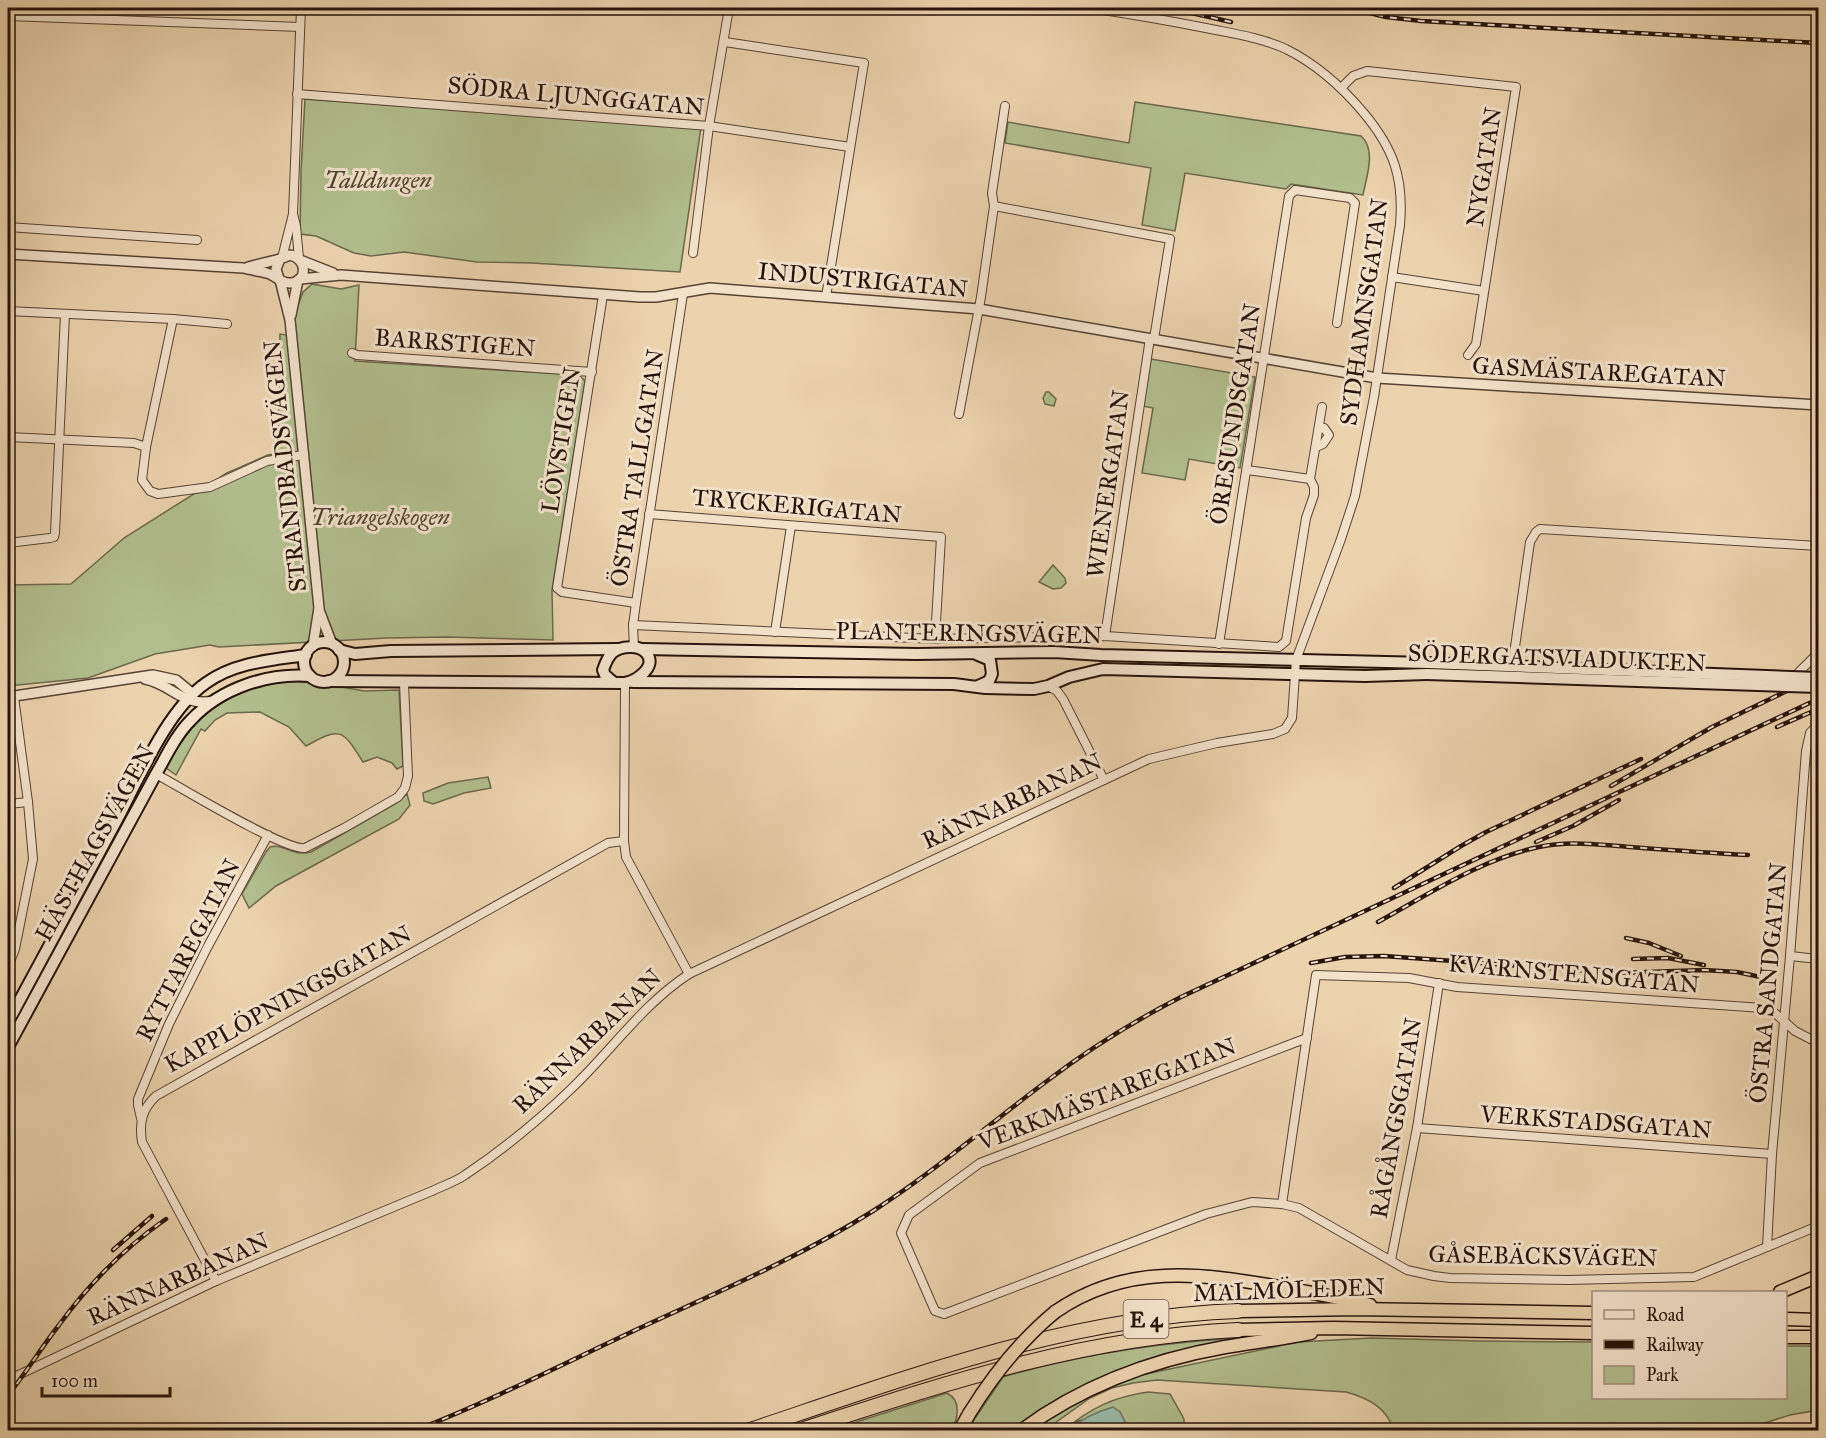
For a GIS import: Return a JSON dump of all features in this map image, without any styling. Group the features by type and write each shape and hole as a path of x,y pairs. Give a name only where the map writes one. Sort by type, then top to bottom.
{"highway":[{"path":"960,1431 996,1374 1035,1329 1074,1299 1111,1284 1129,1279 1179,1275 1210,1276 1347,1299 1389,1310"},
{"path":"1784,1291 1818,1276"},
{"name":"MALMÖLEDEN","path":"750,1431 941,1367 1044,1339 1146,1319 1238,1311 1389,1310 1592,1313"},
{"path":"1787,1319 1818,1320"},
{"path":"1022,1431 1070,1398 1129,1373 1212,1350 1333,1328"},
{"name":"MALMÖLEDEN","path":"801,1431 944,1384 1023,1362 1103,1345 1170,1335 1238,1329 1333,1328 1592,1333"},
{"path":"1787,1337 1818,1337"}],"main road":[{"path":"185,727 190,699 213,678 235,668 309,650 320,643 355,654 391,651 638,648 648,654 649,661 646,671 629,682 321,682 310,676 287,676 256,681 215,700"},
{"path":"329,681 338,677 343,667 344,661 336,647"},
{"name":"PLANTERINGSVÄGEN","path":"638,648 970,654 1054,652 1296,660"},
{"path":"613,682 603,670 610,655 618,649"},
{"path":"309,650 304,664 310,676"},
{"path":"970,654 984,657 991,662 991,678 986,683 975,687"},
{"name":"SÖDERGATSVIADUKTEN","path":"1296,660 1818,687"},
{"name":"SÖDERGATSVIADUKTEN","path":"1295,673 1365,676 1427,668 1818,678"},
{"name":"PLANTERINGSVÄGEN","path":"629,682 954,684 975,687 1034,688 1103,669 1295,673"},
{"name":"HÄSTHAGSVÄGEN","path":"8,1022 154,750 176,712 190,699"},
{"name":"HÄSTHAGSVÄGEN","path":"8,1047 156,774 185,727 215,700"}],"street":[{"name":"STRANDBADSVÄGEN","path":"301,8 293,214 276,269 290,320 319,608 336,647"},
{"path":"693,253 729,8"},
{"name":"SYDHAMNSGATAN","path":"1089,8 1258,38 1298,56 1317,67 1341,88 1381,134 1398,172 1401,211 1377,378 1354,496 1338,550 1296,660 1295,673"},
{"path":"8,16 300,27"},
{"path":"724,42 864,63 826,297"},
{"name":"NYGATAN","path":"1341,88 1353,76 1367,71 1516,87 1476,344 1468,355"},
{"name":"SÖDRA LJUNGGATAN","path":"297,94 710,126 850,147"},
{"path":"959,414 979,309 994,206 992,193 1005,106"},
{"name":"ÖRESUNDSGATAN","path":"1219,644 1289,196 1293,191 1350,198 1354,203 1337,323"},
{"name":"WIENERGATAN","path":"994,206 1170,239 1105,636"},
{"name":"STRANDBADSVÄGEN","path":"290,320 299,279 304,271 299,259 293,214"},
{"path":"8,227 197,240"},
{"path":"8,254 243,268 268,273 288,283 299,279"},
{"path":"243,268 290,255 299,259"},
{"name":"INDUSTRIGATAN","path":"299,259 341,275"},
{"name":"INDUSTRIGATAN","path":"299,279 341,275 656,297 710,288 979,309 1377,378"},
{"path":"1392,277 1484,291"},
{"name":"ÖSTRA TALLGATAN","path":"638,648 633,625 683,294"},
{"name":"LÖVSTIGEN","path":"603,295 557,588 636,603"},
{"path":"8,311 227,324"},
{"path":"8,543 54,537 64,314"},
{"path":"173,319 146,447 142,480 150,491 158,494 210,487 267,461 303,455"},
{"name":"BARRSTIGEN","path":"352,353 357,356 592,372"},
{"name":"GASMÄSTAREGATAN","path":"1377,378 1818,405"},
{"path":"1247,470 1310,479 1322,407"},
{"path":"8,437 134,443 146,447"},
{"name":"PLANTERINGSVÄGEN","path":"633,625 935,639 1105,636 1274,648 1282,646 1286,641 1306,518 1314,495 1314,487 1310,479"},
{"name":"TRYCKERIGATAN","path":"649,514 941,537 935,639"},
{"path":"775,632 791,526"},
{"path":"1818,546 1542,528 1531,539 1514,661 1518,668 1534,674 1786,681 1793,678 1818,653"},
{"name":"STRANDBADSVÄGEN","path":"309,650 319,608"},
{"name":"RÄNNARBANAN","path":"8,1380 216,1281 463,1176 530,1125 572,1088 670,986 689,974 1149,759 1217,743 1273,734 1285,729 1292,718 1295,673"},
{"path":"8,965 21,922 33,860 28,802 11,697 153,675 165,676 182,684 190,699 215,700"},
{"path":"156,774 268,836 294,848 305,848 391,801 403,791 408,776 404,682"},
{"path":"629,682 624,841 626,857 689,974"},
{"path":"1048,686 1057,691 1063,699 1104,780"},
{"name":"ÖSTRA SANDGATAN","path":"1767,1247 1772,1154 1785,1022 1806,751 1810,733 1818,725"},
{"path":"8,804 28,802"},
{"name":"RYTTAREGATAN","path":"141,1118 138,1099 169,1024 268,836"},
{"name":"KAPPLÖPNINGSGATAN","path":"141,1118 149,1103 156,1096 608,843 624,841"},
{"path":"1790,956 1818,958"},
{"name":"KVARNSTENSGATAN","path":"1306,1038 1316,975 1409,978 1457,987 1763,1008 1776,1014 1795,1031 1818,1043"},
{"name":"RÅGÅNGSGATAN","path":"1391,1260 1417,1128 1439,983"},
{"path":"1282,1204 1306,1038"},
{"name":"VERKMÄSTAREGATAN","path":"935,1311 930,1305 901,1233 909,1215 980,1163 1306,1038"},
{"path":"141,1118 142,1142 146,1152 216,1281"},
{"name":"VERKSTADSGATAN","path":"1417,1128 1772,1154"},
{"name":"GÅSEBÄCKSVÄGEN","path":"935,1311 944,1314 1206,1214 1252,1202 1282,1204 1299,1208 1417,1273 1450,1278 1683,1279 1706,1273 1818,1226"}],"green space":[{"name":"Talldungen","path":"305,99 701,127 680,272 477,262 404,252 371,256 354,253 316,236 300,234"},
{"path":"1135,102 1361,136 1366,142 1369,156 1363,195 1291,184 1286,189 1185,173 1175,231 1142,225 1151,168 1005,143 1008,122 1129,143"},
{"name":"Triangelskogen","path":"312,284 341,289 359,285 355,361 579,375 585,381 552,590 553,640 446,637 219,647 210,645 155,654 88,678 8,686 8,585 71,584 124,538 227,473 278,453 280,334 287,335 303,292"},
{"path":"1151,359 1255,377 1240,468 1189,459 1185,480 1142,473 1153,408 1143,406"},
{"path":"1046,392 1056,399 1054,406 1045,404 1043,398"},
{"path":"1053,565 1065,578 1066,583 1061,588 1053,589 1039,582"},
{"path":"291,681 364,691 399,690 403,766 397,769 392,763 377,757 363,762 350,742 339,734 326,736 306,746 289,727 260,712 227,713 215,720 205,731 201,729 176,775 166,768 191,729 217,705 249,690"},
{"path":"488,777 491,788 464,793 433,804 424,801 423,793 448,783"},
{"path":"407,794 410,805 399,819 276,886 249,908 242,894 270,847 280,847 299,853 311,852 397,803"},
{"path":"1257,1337 1105,1377 1072,1392 1013,1430 967,1430 1003,1377 1065,1361 1128,1350"},
{"path":"1371,1338 1592,1342 1592,1399 1787,1399 1787,1346 1818,1346 1818,1410 1790,1415 1752,1427 1752,1430 1394,1430 1381,1409 1362,1397 1346,1392 1157,1380 1112,1388 1090,1398 1045,1430 1030,1430 1083,1397 1112,1384 1141,1375 1298,1342"},
{"path":"1148,1392 1170,1394 1184,1419 1184,1430 1129,1430 1120,1412 1078,1421 1069,1430 1064,1430 1084,1415 1103,1405 1124,1397"},
{"path":"947,1393 952,1396 957,1405 951,1430 831,1430"}],"shaded area":[{"path":"1113,1407 1120,1412 1129,1430 1069,1430 1090,1416"}],"railway":[{"path":"1170,8 1231,22"},
{"path":"1349,8 1386,17 1421,21 1818,43"},
{"path":"1611,786 1712,727 1818,676"},
{"path":"416,1430 502,1393 730,1287 845,1228 918,1180 1079,1058 1129,1026 1181,997 1818,699"},
{"path":"1777,727 1818,709"},
{"path":"1394,888 1486,832 1641,759"},
{"path":"1536,842 1573,826 1619,800"},
{"path":"1378,922 1476,869 1518,853 1550,845 1584,844 1748,855"},
{"path":"1626,938 1649,943 1681,956"},
{"path":"1311,963 1345,957 1384,956 1619,973 1704,970 1737,972 1765,978"},
{"path":"1633,959 1668,958 1704,965"},
{"path":"113,1250 152,1216"},
{"path":"8,1395 70,1310 95,1281 122,1254 166,1219"}]}
